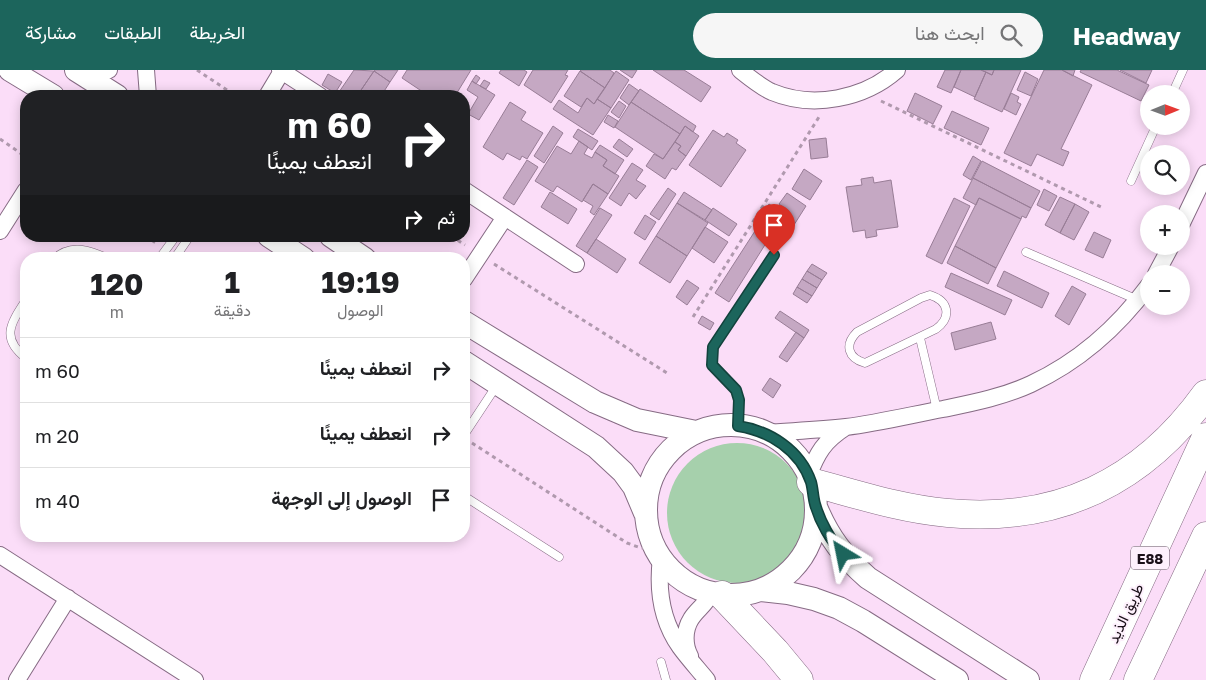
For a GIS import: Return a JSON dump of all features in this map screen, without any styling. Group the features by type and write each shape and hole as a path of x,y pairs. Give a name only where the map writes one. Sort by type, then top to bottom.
{"highway":[{"path":"812,488 947,513 992,515 1037,510 1080,497 1120,477 1157,451 1188,419 1206,394"},
{"name":"طريق الذيد","path":"1094,680 1206,437"},
{"name":"E88","path":"1138,680 1206,536"},
{"path":"716,594 775,651 799,680"}],"main road":[{"path":"10,70 42,90"},
{"path":"81,74 107,90"},
{"path":"278,242 293,252"},
{"path":"340,242 355,252"},
{"path":"470,326 609,409 637,420 696,432"},
{"path":"470,366 579,435 610,458 634,487 646,515 649,533 658,554 682,580 696,588 716,594 742,595 761,590 780,580 796,565 807,547 814,527 812,488"},
{"path":"646,515 649,490 658,466 675,446 696,432 710,428 738,426 766,433 784,444 798,459 812,488 824,527 850,563 868,578 1028,680"},
{"path":"761,590 788,593 840,608 957,680"}],"street":[{"path":"81,74 109,70"},
{"path":"146,70 148,90"},
{"path":"742,70 787,88 851,91"},
{"path":"742,70 770,91 785,97 801,100 830,100 882,81 897,70"},
{"path":"851,91 857,83 880,70"},
{"path":"271,90 282,71 311,90"},
{"path":"1190,206 1206,173"},
{"path":"470,194 576,264"},
{"path":"0,231 20,199"},
{"path":"470,270 505,217"},
{"path":"766,433 846,427 978,402 1002,395 1029,385 1054,372 1099,340 1140,297"},
{"path":"812,488 814,461 822,447 846,427"},
{"path":"658,554 660,596 670,632 706,680"},
{"path":"0,555 195,680"},
{"path":"693,662 688,652 687,630 691,620 716,594"},
{"path":"17,680 68,598"}],"lane":[{"path":"1176,85 1183,70"},
{"path":"1130,181 1152,135"},
{"path":"64,252 76,249 92,252"},
{"path":"1026,252 1138,300"},
{"path":"738,426 738,394 712,365 713,347 774,255"},
{"path":"930,295 939,298 945,305 947,314 944,323 920,338 864,363 857,360 851,354 849,346 851,338 864,327 921,298 930,295"},
{"path":"20,309 9,330 12,346 20,353"},
{"path":"920,338 937,410"},
{"path":"470,426 498,384"},
{"path":"470,500 559,557"},
{"path":"661,662 666,680"}],"path":[{"path":"198,70 227,90"},
{"path":"851,91 1101,207"},
{"path":"693,317 830,100"},
{"path":"0,139 20,153"},
{"path":"460,242 667,373"},
{"path":"472,443 627,543 658,554"}],"green space":[{"path":"737,443 751,444 764,448 786,464 802,486 806,499 806,527 802,540 786,562 764,578 751,582 737,583 723,582 710,578 688,562 672,540 668,527 667,513 668,499 672,486 688,464 710,448 723,444"}],"building":[{"path":"354,70 374,71 361,90 340,90"},
{"path":"375,70 398,70 390,82"},
{"path":"407,70 471,70 459,90 420,90 402,78"},
{"path":"501,70 524,70 527,72 519,86 499,73"},
{"path":"533,70 568,70 565,75 568,76 551,103 524,85"},
{"path":"581,70 610,70 614,73 605,88"},
{"path":"620,70 637,70 632,78"},
{"path":"653,70 684,70 711,87 701,102"},
{"path":"945,70 961,70 951,93 937,87"},
{"path":"961,70 981,70 986,72 975,97 954,87"},
{"path":"981,70 994,70 992,75"},
{"path":"994,70 1021,70 1002,112 974,99 986,72 992,75"},
{"path":"1044,70 1062,70 1092,85 1061,149 1069,152 1063,166 1037,154 1031,166 1004,153"},
{"path":"1062,70 1075,70 1073,76"},
{"path":"1081,70 1117,70 1149,85 1140,85 1140,101 1080,72"},
{"path":"1120,70 1152,70 1146,83"},
{"path":"374,71 390,82 385,90 361,90"},
{"path":"580,71 605,88 594,104 587,98 581,107 564,96"},
{"path":"616,71 629,80 611,108 597,99"},
{"path":"1025,72 1038,79 1031,96 1017,90"},
{"path":"328,74 342,82 337,90 330,90 322,85"},
{"path":"476,75 480,78 476,84 472,81"},
{"path":"484,80 490,83 486,89 480,86"},
{"path":"472,81 495,95 479,120 470,115 470,111 478,97 470,90 467,90"},
{"path":"629,84 639,91 629,105 620,98"},
{"path":"640,89 696,126 693,132 685,126 680,134 631,102"},
{"path":"915,93 942,106 933,124 907,111"},
{"path":"1011,93 1019,97 1017,102 1021,104 1016,115 1004,109"},
{"path":"587,98 594,104 597,99 611,108 593,135 553,109 559,100 578,113"},
{"path":"619,101 626,106 619,118 611,112"},
{"path":"510,102 526,112 521,120 543,133 527,159 522,156 520,160 507,153 503,160 483,147"},
{"path":"631,102 680,134 663,159 615,127"},
{"path":"952,111 989,128 981,145 944,128"},
{"path":"608,115 618,121 614,128 604,122"},
{"path":"553,126 563,133 544,163 534,156"},
{"path":"685,126 699,136 686,156 678,150 681,146 675,142"},
{"path":"578,129 598,141 592,150 573,137"},
{"path":"713,130 724,137 727,133 738,140 736,143 746,150 721,187 689,165"},
{"path":"826,138 828,157 811,159 809,140"},
{"path":"619,139 633,149 627,157 613,147"},
{"path":"579,141 588,147 584,154 592,158 595,152 607,160 603,166 619,176 608,194 593,184 582,202 557,186 553,192 535,181 557,146 571,154"},
{"path":"675,142 681,146 678,150 686,156 676,170 672,168 665,179 646,166 654,154 663,159"},
{"path":"600,145 624,160 615,174 603,166 607,160 595,152"},
{"path":"973,156 981,161 971,180 963,175"},
{"path":"527,160 538,167 514,205 503,198"},
{"path":"982,161 1040,191 1031,208 973,178"},
{"path":"632,163 643,170 636,180 646,186 636,199 629,193 621,206 609,198"},
{"path":"804,169 822,181 810,200 792,189"},
{"path":"873,177 874,183 891,180 898,227 876,230 877,236 866,238 865,230 853,232 846,187 862,185 861,179"},
{"path":"973,178 1031,208 1026,218 1022,216 1021,219 979,198 976,205 963,198"},
{"path":"593,184 608,194 594,215 590,212 593,206 583,200"},
{"path":"668,188 676,194 659,220 650,214"},
{"path":"1044,189 1057,196 1049,211 1037,205"},
{"path":"550,192 577,209 568,224 541,207"},
{"path":"684,192 712,210 705,220 677,203"},
{"path":"787,193 806,206 792,228 782,221 789,211 779,204"},
{"path":"1060,197 1075,204 1060,233 1045,225"},
{"path":"954,198 970,206 942,264 926,256"},
{"path":"979,198 1021,219 996,268 955,246"},
{"path":"677,203 708,223 687,256 656,236"},
{"path":"769,204 780,212 775,220 764,212"},
{"path":"1075,204 1089,212 1074,240 1060,233"},
{"path":"600,208 612,215 587,253 576,246"},
{"path":"713,208 737,224 729,236 705,220"},
{"path":"764,212 789,229 783,239 757,223"},
{"path":"645,215 656,222 645,240 634,233"},
{"path":"705,227 728,242 714,263 692,248"},
{"path":"755,231 768,240 729,302 715,293"},
{"path":"1094,232 1111,240 1103,258 1085,250"},
{"path":"656,236 687,256 670,283 639,263"},
{"path":"596,239 626,259 617,273 587,253"},
{"path":"955,246 996,268 988,284 947,263"},
{"path":"812,264 827,273 822,280 807,271"},
{"path":"807,271 822,280 817,288 802,279"},
{"path":"1004,271 1049,293 1042,308 997,286"},
{"path":"951,273 1012,300 1005,315 945,287"},
{"path":"802,279 817,288 812,296 797,287"},
{"path":"687,280 699,288 687,305 676,297"},
{"path":"1072,286 1086,294 1069,325 1055,316"},
{"path":"797,287 812,296 807,303 793,294"},
{"path":"780,311 809,330 804,338 775,318"},
{"path":"702,316 714,323 710,330 698,323"},
{"path":"991,322 996,339 955,350 951,333"},
{"path":"796,332 804,338 787,362 779,357"},
{"path":"770,378 781,385 773,398 762,390"}],"route":[{"path":"774,255 718,338 713,347 712,365 738,394 738,426 766,433 784,444 798,459 811,482 815,506 824,527 843,554"}]}
